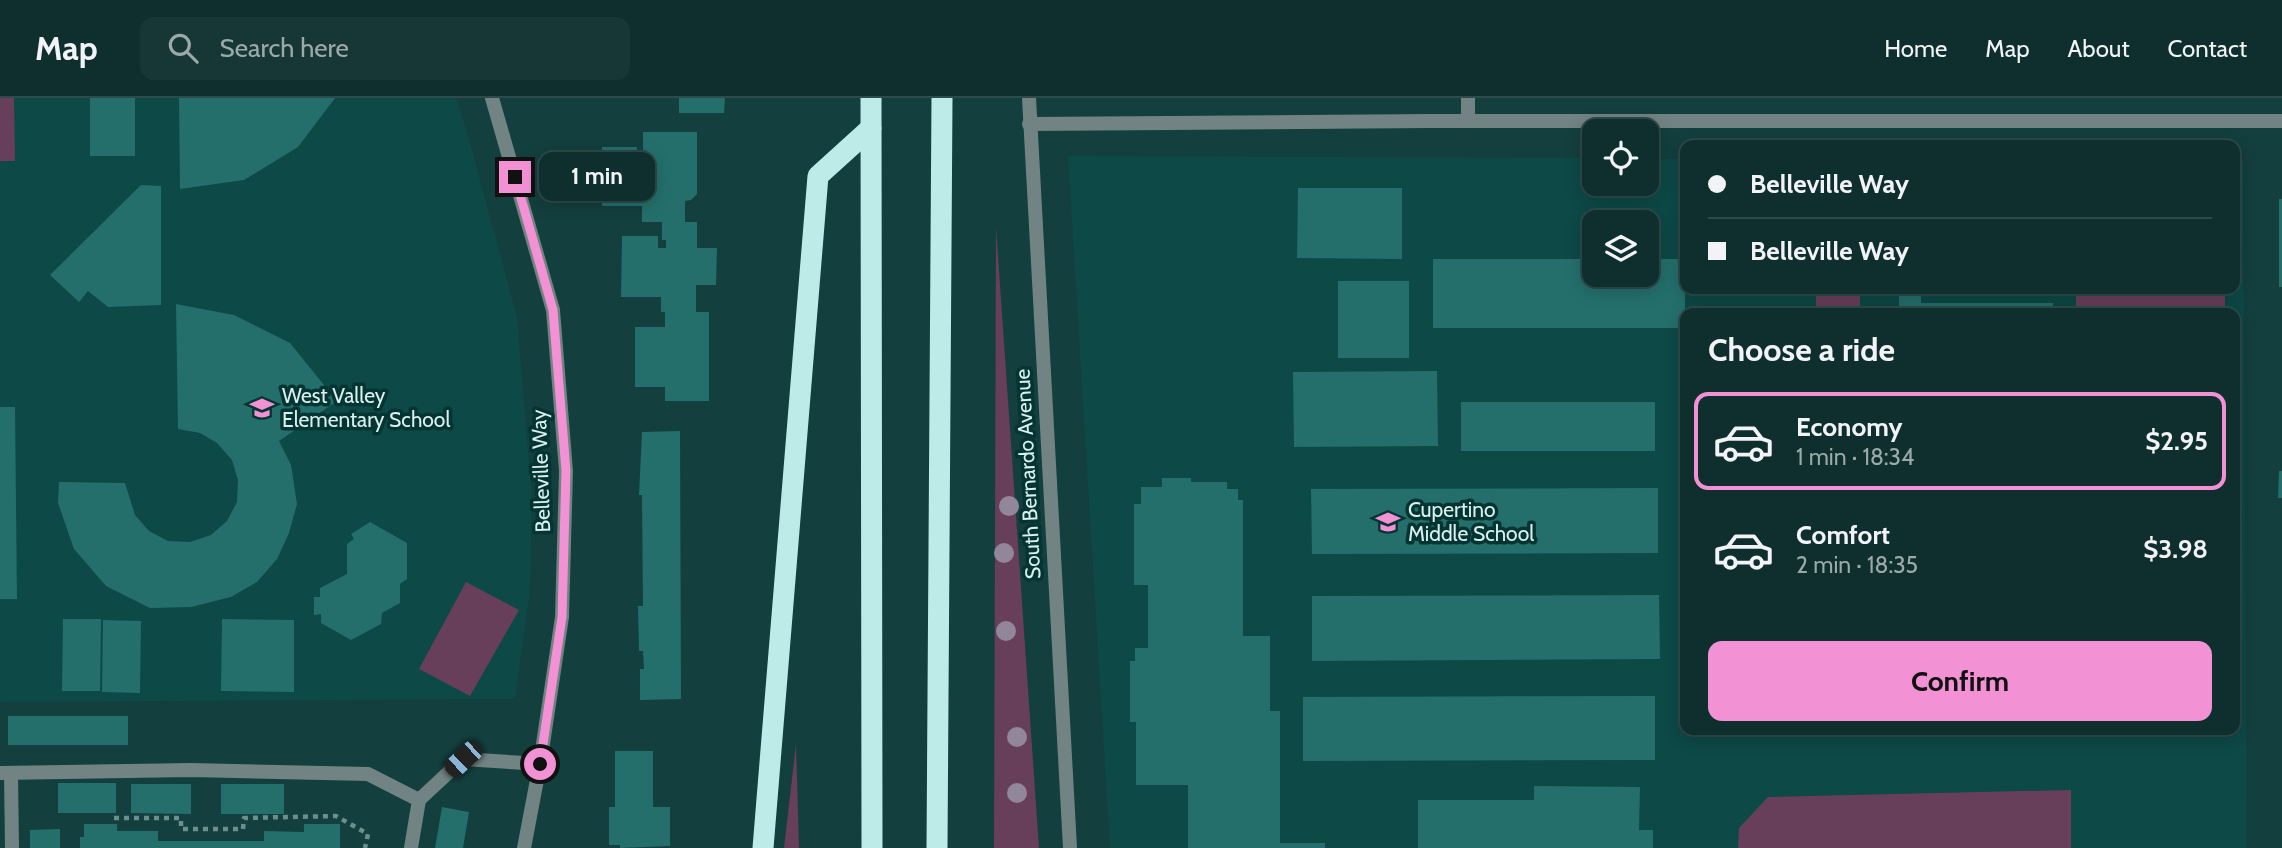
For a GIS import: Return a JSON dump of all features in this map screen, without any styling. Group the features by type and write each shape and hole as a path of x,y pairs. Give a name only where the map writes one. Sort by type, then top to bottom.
{"highway":[{"path":"871,98 872,848"},
{"path":"937,848 942,98"},
{"path":"763,848 818,176 871,128"}],"street":[{"name":"Belleville Way","path":"492,98 553,310 566,471 562,617 540,764 524,848"},
{"name":"South Bernardo Avenue","path":"1028,98 1070,848"},
{"path":"1468,98 1468,121"},
{"path":"1028,124 2282,121"},
{"path":"411,848 419,800 463,759 540,764"},
{"path":"12,848 6,773 191,770 368,774 419,800"}],"path":[{"path":"114,818 181,818 181,829 243,829 244,818 336,816 368,834 365,848"}],"shaded area":[{"name":"West Valley Elementary School","path":"0,98 456,98 517,317 532,498 530,591 515,699 0,702"},
{"path":"0,98 14,98 15,161 0,161"},
{"name":"Cupertino Middle School","path":"1068,156 1582,158 1582,196 1659,196 1659,159 1680,159 1680,294 2240,294 2240,162 2243,162 2247,848 1110,848"},
{"path":"996,227 1039,848 994,848"},
{"path":"1816,294 1860,294 1860,308 1816,308"},
{"path":"2076,294 2225,294 2225,308 2076,308"},
{"path":"466,582 519,610 470,696 419,669"},
{"path":"796,744 799,848 784,848"},
{"path":"2071,790 2071,848 1738,848 1739,828 1768,797"}],"building":[{"path":"90,98 135,98 135,156 90,156"},
{"path":"179,98 335,98 298,147 244,180 180,189"},
{"path":"679,98 725,98 724,113 679,113"},
{"path":"643,132 697,132 697,194 691,200 685,201 685,222 697,222 697,248 717,248 716,285 696,285 696,312 709,312 709,401 665,401 665,387 635,387 635,327 665,327 665,312 661,312 661,297 621,297 622,236 658,236 658,248 666,248 666,240 662,240 662,222 642,222 642,206 602,206 602,147 637,147 637,158 645,158"},
{"path":"141,185 161,186 161,305 108,307 88,291 79,302 50,275"},
{"path":"1298,188 1402,188 1402,259 1297,258"},
{"path":"2279,199 2282,199 2282,287 2279,287"},
{"path":"1433,259 1582,259 1582,287 1659,287 1659,259 1680,259 1680,294 1685,294 1685,308 1680,308 1680,328 1433,328"},
{"path":"1338,281 1409,281 1409,358 1338,358"},
{"path":"1899,294 1921,294 1921,303 2053,303 2053,308 1899,308"},
{"path":"176,304 234,315 290,343 337,401 279,441 291,465 297,504 289,533 277,559 257,582 231,597 191,607 150,608 106,586 74,549 58,503 59,482 125,483 135,515 149,531 168,541 190,542 211,535 227,521 237,502 238,480 232,460 217,443 200,433 178,429"},
{"path":"1437,371 1438,446 1294,447 1293,372"},
{"path":"1461,402 1655,402 1655,451 1461,451"},
{"path":"0,407 15,407 17,599 0,599"},
{"path":"680,431 681,699 640,700 640,669 644,669 643,651 639,651 638,606 643,606 642,495 639,495 642,432"},
{"path":"2279,471 2282,471 2282,498 2278,498"},
{"path":"1162,478 1191,478 1191,482 1227,482 1227,489 1238,489 1238,500 1243,500 1243,636 1270,636 1270,711 1280,711 1280,843 1325,843 1325,848 1188,848 1188,785 1136,785 1136,722 1130,722 1130,661 1135,661 1135,648 1148,648 1148,585 1134,585 1134,504 1141,504 1141,487 1162,487"},
{"path":"1658,488 1658,553 1312,554 1311,489"},
{"path":"370,522 407,543 407,579 400,584 400,603 382,613 381,624 351,640 321,623 321,614 314,615 314,597 320,597 320,588 347,574 347,544 354,539 351,534"},
{"path":"1659,595 1660,659 1312,661 1312,596"},
{"path":"63,619 101,619 100,691 62,691"},
{"path":"222,619 294,620 294,692 221,691"},
{"path":"103,620 141,621 140,693 102,692"},
{"path":"1655,696 1655,760 1303,761 1303,697"},
{"path":"8,716 128,716 128,745 8,745"},
{"path":"615,751 653,751 653,807 670,807 670,846 620,848 620,845 609,845 609,807 615,807"},
{"path":"58,783 116,783 116,813 58,813"},
{"path":"131,784 191,784 191,814 131,813"},
{"path":"221,784 284,784 284,814 221,814"},
{"path":"1534,786 1640,787 1639,830 1653,830 1653,848 1418,848 1418,800 1534,800"},
{"path":"442,807 469,812 463,848 435,848"},
{"path":"84,824 117,824 117,831 158,831 158,841 264,841 264,831 304,832 304,824 340,824 340,848 80,848 80,837 84,837"},
{"path":"60,829 60,848 30,848 30,830"}],"place":[{"name":"West Valley Elementary School","path":"262,408"},
{"name":"Cupertino Middle School","path":"1388,522"}],"route":[{"path":"515,177 553,310 566,471 562,617 540,764"}]}
